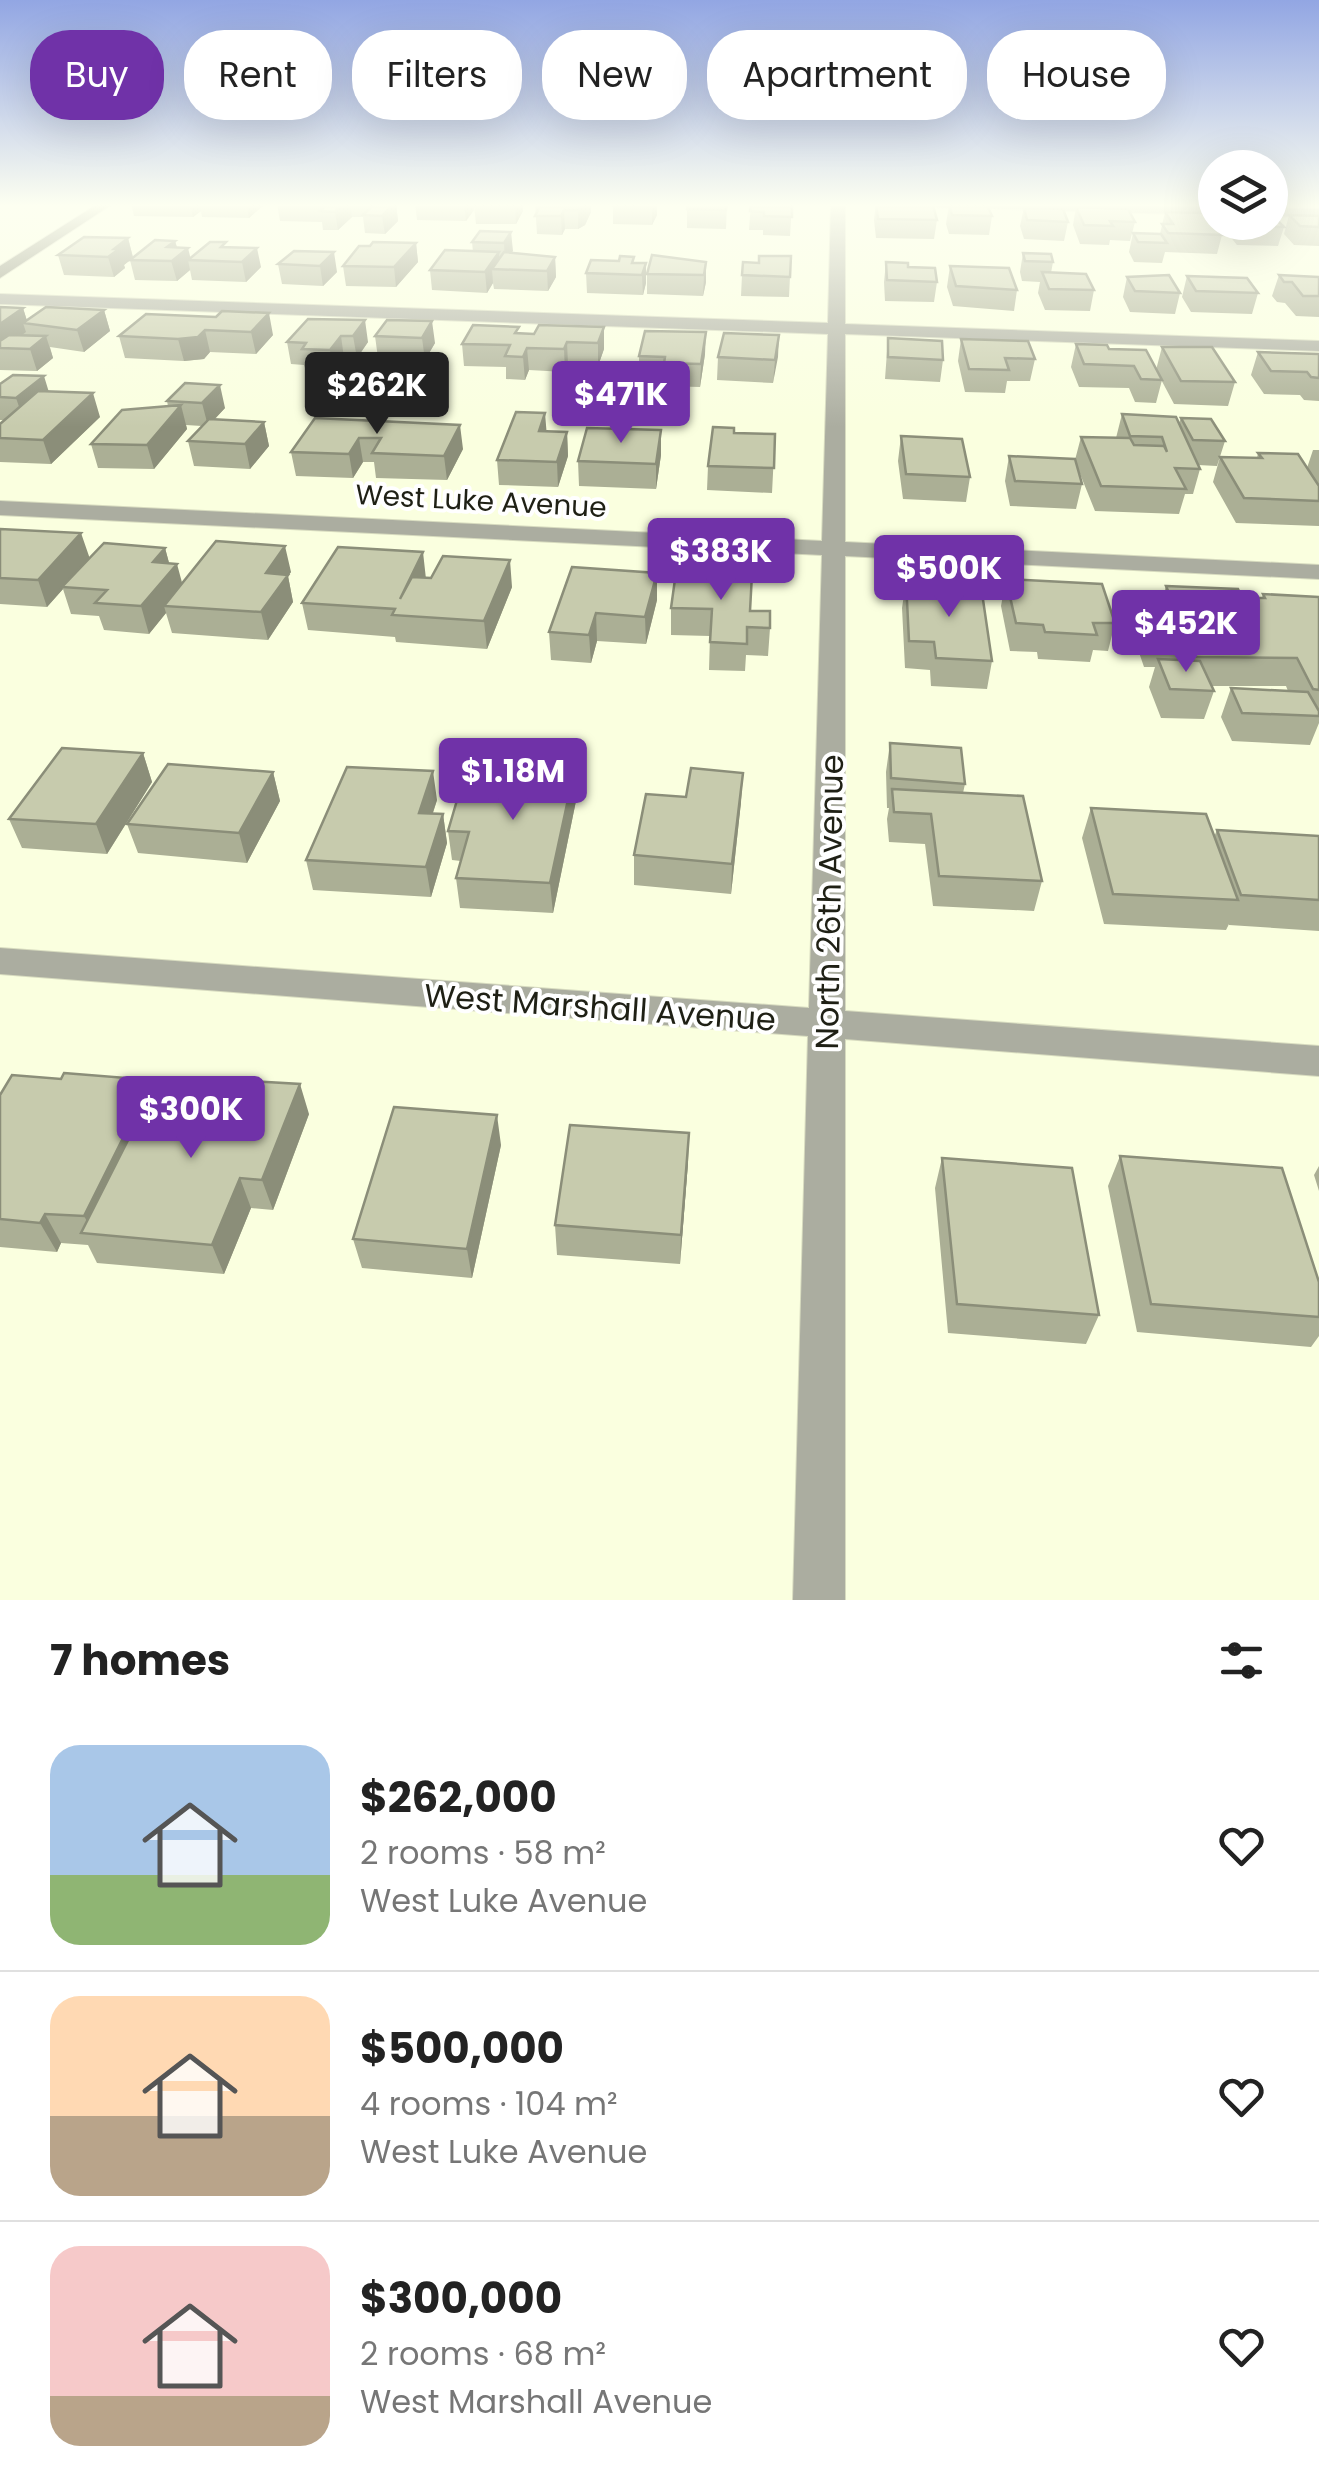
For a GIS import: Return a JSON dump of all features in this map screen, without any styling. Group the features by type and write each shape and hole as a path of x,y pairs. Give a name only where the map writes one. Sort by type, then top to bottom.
{"street":[{"name":"North 26th Avenue","path":"819,1600 837,278"},
{"path":"0,300 1319,346"},
{"name":"West Luke Avenue","path":"0,508 1319,572"},
{"name":"West Marshall Avenue","path":"0,962 1319,1061"}],"building":[{"path":"936,278 937,282 887,280"},
{"path":"954,278 1013,278 1017,290 956,286"},
{"path":"1044,278 1088,278 1094,290 1049,289"},
{"path":"1127,278 1171,278 1180,293 1135,291"},
{"path":"1188,278 1247,278 1258,293 1196,291"},
{"path":"1281,278 1319,278 1319,296 1303,296 1292,282"},
{"path":"0,307 23,308 0,324"},
{"path":"46,307 104,310 77,330 23,323"},
{"path":"222,311 269,313 251,332 205,330 198,337 178,339 119,336 146,314 216,317"},
{"path":"308,319 365,320 353,336 341,336 330,350 302,349 306,343 287,342"},
{"path":"387,320 432,321 422,338 375,336"},
{"path":"473,325 519,327 515,333 534,334 539,325 604,327 598,343 567,342 564,349 527,348 523,357 505,356 510,345 462,344"},
{"path":"645,331 706,332 701,364 664,363 665,357 639,356"},
{"path":"724,333 779,335 775,360 718,357"},
{"path":"9,335 46,336 30,349 0,348 0,341"},
{"path":"888,338 942,341 943,360 888,357"},
{"path":"961,339 1028,341 1035,359 1005,358 1009,370 969,369"},
{"path":"1076,344 1146,350 1162,380 1141,379 1134,366 1084,364"},
{"path":"1162,347 1212,347 1235,382 1181,381"},
{"path":"1258,352 1319,354 1319,378 1307,372 1271,371"},
{"path":"13,375 44,376 16,398 0,397 0,384"},
{"path":"185,383 220,385 202,403 167,401"},
{"path":"38,391 93,393 43,440 0,438 0,424"},
{"path":"181,405 147,445 91,444 122,410"},
{"path":"516,412 545,413 539,431 567,432 557,462 497,460"},
{"path":"1122,414 1176,417 1200,469 1175,468 1186,489 1101,486 1081,437 1130,438 1134,445 1164,446 1167,452 1162,437 1130,436"},
{"path":"315,418 460,425 444,456 372,453 381,438 359,438 349,454 291,452"},
{"path":"1181,418 1211,419 1225,441 1193,440"},
{"path":"209,419 264,422 245,444 188,441"},
{"path":"713,427 734,428 734,433 775,434 774,468 708,466"},
{"path":"587,428 661,430 656,464 578,461"},
{"path":"901,436 962,439 970,477 906,474"},
{"path":"1258,453 1298,454 1319,486 1319,501 1244,498 1220,457 1262,458"},
{"path":"1009,456 1075,459 1082,484 1015,481"},
{"path":"0,529 81,533 38,580 0,578"},
{"path":"216,541 285,546 266,573 288,575 261,612 164,606"},
{"path":"104,543 165,548 153,562 177,564 141,606 95,603 107,590 62,587"},
{"path":"338,547 423,552 400,599 412,577 431,578 443,556 510,560 484,621 392,615 395,609 302,603"},
{"path":"572,567 657,573 645,617 596,613 589,635 549,632"},
{"path":"676,572 752,574 750,611 770,611 770,628 747,627 747,644 710,642 712,609 671,608"},
{"path":"1006,579 1102,584 1115,623 1093,623 1097,635 1045,632 1043,625 1016,623"},
{"path":"906,581 981,586 992,661 936,658 934,642 909,641"},
{"path":"1166,586 1238,589 1242,598 1265,598 1263,594 1319,597 1319,690 1313,689 1297,658 1195,657 1187,640 1152,639 1136,596 1171,598"},
{"path":"1158,659 1200,661 1214,691 1170,689"},
{"path":"1231,688 1308,692 1319,716 1242,713"},
{"path":"890,743 961,748 965,784 891,778"},
{"path":"62,748 143,753 96,824 9,819"},
{"path":"492,762 575,767 550,883 456,878 469,832 448,831 460,790 484,791"},
{"path":"168,764 273,772 239,833 127,824"},
{"path":"347,767 433,771 419,813 443,814 426,867 306,860"},
{"path":"691,768 743,773 732,864 634,855 646,794 686,797"},
{"path":"892,789 1023,796 1042,881 939,876 931,814 894,812"},
{"path":"1091,808 1206,814 1238,900 1113,894"},
{"path":"1217,830 1319,836 1319,900 1241,895"},
{"path":"64,1073 152,1080 84,1216 45,1214 40,1223 0,1219 0,1095 12,1075 61,1079"},
{"path":"233,1080 300,1084 262,1180 240,1178 212,1245 81,1233 155,1087 228,1092"},
{"path":"394,1107 497,1115 467,1249 353,1239"},
{"path":"570,1125 689,1133 681,1235 555,1225"},
{"path":"1120,1156 1282,1168 1319,1282 1319,1317 1151,1304"},
{"path":"942,1158 1072,1168 1099,1315 957,1304"}]}
